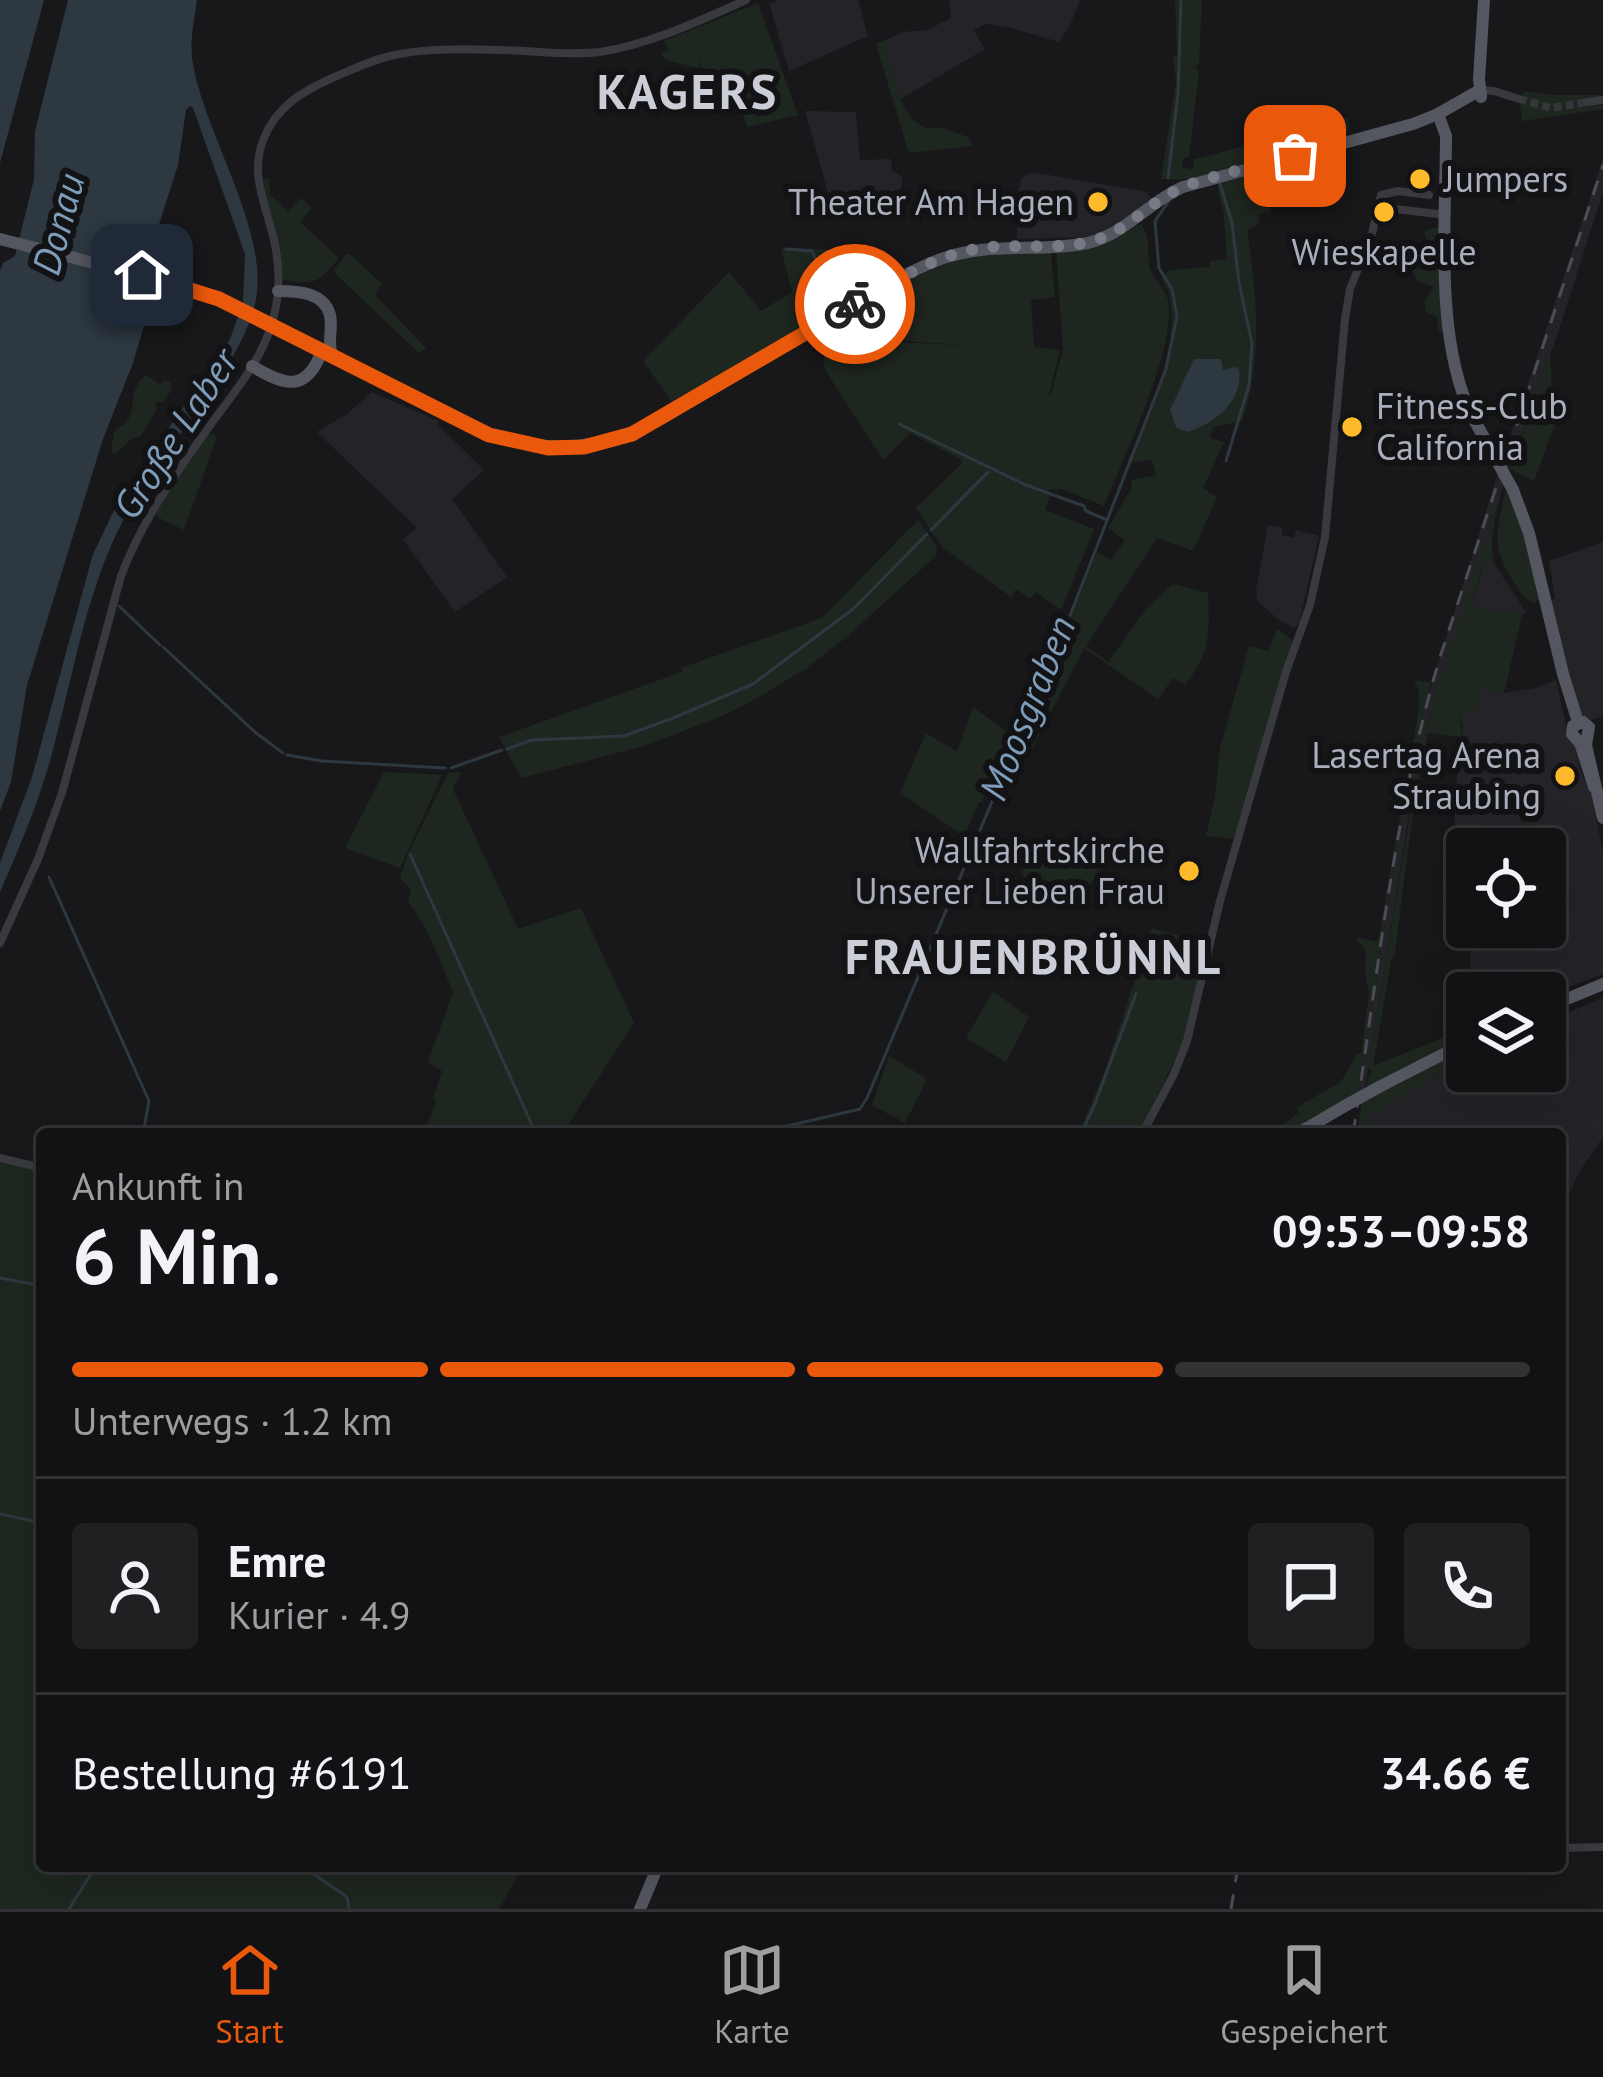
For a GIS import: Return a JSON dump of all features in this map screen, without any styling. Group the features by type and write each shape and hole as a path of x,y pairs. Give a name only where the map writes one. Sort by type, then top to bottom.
{"main road":[{"path":"7,241 200,292 510,442 555,448 600,444 659,420 925,266 985,248 1085,244 1117,232 1183,188 1334,145 1416,128 1440,117 1481,93 1484,0"},
{"path":"1356,141 1440,117"},
{"path":"1440,117 1446,150 1436,196 1446,215 1446,293 1459,385 1513,490 1529,532 1563,674 1586,730 1603,818"},
{"path":"1416,128 1437,136 1446,150"},
{"path":"252,366 276,380 295,382 312,372 327,354 330,315 320,299 278,291"},
{"path":"306,343 320,340 329,328"},
{"path":"1566,1000 1598,987"},
{"path":"1307,1128 1446,1053"},
{"path":"640,1909 655,1872"}],"street":[{"path":"0,943 62,793 127,560 156,502 252,366 270,330 278,291 275,245 259,189 259,153 274,119 305,91 398,54 606,51 654,38 746,0"},
{"path":"1481,93 1519,99"},
{"path":"1587,102 1603,100"},
{"path":"1145,1128 1187,1041 1220,901 1310,605 1325,537 1347,302 1383,194 1436,196"},
{"path":"1379,203 1446,215"},
{"path":"1152,1128 1155,1111"},
{"path":"0,1158 36,1167"},
{"path":"1566,1847 1603,1847"}],"shaded area":[{"path":"858,0 868,36 789,71 769,3"},
{"path":"949,0 1080,0 1059,42 982,25 974,31 985,49 894,103 876,44 951,18"},
{"path":"1175,0 1202,0 1189,157 1182,166 1190,170 1193,160 1262,141 1265,147 1260,160 1195,179 1161,179 1176,82"},
{"path":"758,3 798,115 747,127 738,97 704,74 698,56 700,68 665,60 661,54 669,49 664,41"},
{"path":"885,40 903,106 914,121 968,137 973,146 909,153 876,44"},
{"path":"1524,91 1599,95 1603,96 1585,101 1587,106 1603,105 1603,109 1522,121"},
{"path":"805,111 856,112 860,160 891,159 892,170 903,178 901,188 893,194 894,209 836,210"},
{"path":"1348,118 1349,130 1341,137 1277,155 1273,152 1269,129"},
{"path":"1603,159 1603,192 1426,727 1365,1089 1358,1092 1424,709"},
{"path":"1032,172 1147,192 1153,201 1110,230 1090,237 1017,239 1021,179"},
{"path":"1259,172 1267,178 1271,212 1259,214 1259,224 1247,230 1255,302 1253,374 1242,421 1213,427 1210,438 1224,442 1203,488 1217,497 1193,551 1157,538 1086,646 1108,662 1147,608 1173,584 1208,593 1204,653 1185,685 1173,678 1158,699 1084,648 1033,747 1021,738 1097,552 1111,560 1125,540 1108,528 1132,487 1131,480 1156,475 1152,460 1127,463 1155,396 1169,345 1170,298 1161,278 1170,270 1210,267 1210,261 1227,259 1217,184"},
{"path":"266,178 270,195 288,211 301,198 312,208 300,222 339,258 315,280 282,279"},
{"path":"1141,224 1148,240 1150,269 1168,300 1169,320 1157,374 1104,506 1062,489 1045,490 1051,493 1045,510 1094,529 1061,610 1036,592 1030,599 1016,589 1011,597 942,547 916,508 962,460 910,433 883,460 827,373 826,352 856,332 874,341 981,346 874,339 859,328 865,308 942,265 994,253 1051,253 1055,297 1031,300 1034,347 1060,350 1051,395 1063,349 1056,251 1100,243"},
{"path":"1439,228 1444,332 1439,332 1437,317 1425,311 1425,300 1434,287 1417,281 1402,248 1408,241 1427,243 1424,232"},
{"path":"781,248 834,252 851,296 673,403 643,361 729,272 761,311 792,292"},
{"path":"347,254 382,284 375,295 426,348 419,353 337,275 334,270"},
{"path":"1550,350 1552,394 1559,413 1534,481 1510,469"},
{"path":"146,375 160,384 171,382 172,389 163,402 156,402 157,409 141,436 114,455 115,430 128,419 135,389"},
{"path":"372,392 438,421 484,470 452,499 507,577 455,612 403,539 417,528 317,432"},
{"path":"207,435 217,436 184,530 157,517 156,509"},
{"path":"1502,488 1492,537 1495,565 1483,563 1471,607 1522,615 1504,693 1482,687 1474,714 1465,711 1460,716 1462,737 1428,733 1373,1066 1446,1036 1446,1049 1368,1088 1421,748"},
{"path":"1505,492 1520,519 1539,599 1535,603 1515,584 1499,549"},
{"path":"918,520 937,546 936,556 805,669 722,716 644,746 521,778 499,737 822,618"},
{"path":"1268,525 1282,527 1282,535 1294,538 1296,530 1319,536 1294,628 1258,602"},
{"path":"1603,542 1603,716 1591,720 1579,714 1567,671 1551,600 1555,598 1549,561"},
{"path":"1484,563 1495,565 1526,612 1471,608"},
{"path":"1277,629 1294,641 1237,839 1206,836 1220,748 1249,646 1268,651"},
{"path":"1556,680 1569,738 1592,797 1603,853 1603,974 1566,988 1566,972 1471,972 1470,948 1566,948 1566,828 1455,828 1460,716 1465,710 1473,714 1482,687 1504,693"},
{"path":"1414,681 1431,682 1406,793 1358,1092 1300,1128 1278,1128 1298,1113 1297,1107 1341,1082 1361,1054 1369,994 1366,955 1356,940 1378,942 1419,690"},
{"path":"973,707 1010,734 964,836 900,793 926,733 957,752"},
{"path":"384,772 442,775 400,868 345,848"},
{"path":"461,772 453,789 518,929 581,908 634,1023 566,1128 426,1128 442,1071 428,1062 453,992 408,902 411,890 400,878 448,773"},
{"path":"1046,834 1100,869 1074,908 1021,874"},
{"path":"1152,928 1207,943 1184,1041 1142,1128 1081,1128 1105,1071"},
{"path":"993,992 1029,1017 1006,1062 966,1038"},
{"path":"1603,998 1603,1137 1566,1200 1566,1128 1368,1128 1370,1115 1446,1070 1446,1092 1566,1092 1566,1013"},
{"path":"889,1056 927,1079 905,1123 872,1105"},
{"path":"1446,1060 1446,1070 1370,1115 1368,1128 1358,1128 1362,1102"},
{"path":"0,1161 36,1170 36,1872 520,1872 499,1909 0,1909"}],"water":[{"path":"0,0 44,0 0,163"},
{"path":"68,0 197,0 193,64 252,237 257,292 252,316 227,367 142,488 110,549 88,613 43,784 0,892 0,863 32,777 93,554 119,500 230,339 243,303 245,254 190,106 178,165 154,240 113,229 104,270 109,270 112,259 144,266 141,282 149,287 149,309 103,439 27,685 11,782 0,811 0,271 15,256 34,179 35,131"},
{"path":"1194,359 1221,359 1223,370 1239,369 1239,380 1225,409 1187,432 1176,427 1170,410"}],"waterway":[{"name":"Moosgraben","path":"1168,178 1178,94 1181,0"},
{"path":"1220,184 1232,223 1252,344 1249,385 1226,461"},
{"name":"Moosgraben","path":"779,1128 860,1109 867,1098 1064,631 1166,369 1177,316 1172,289 1159,268 1155,221 1169,201"},
{"path":"786,249 812,251 836,306"},
{"path":"842,319 846,331"},
{"path":"847,336 852,358"},
{"path":"899,424 1107,520"},
{"path":"931,530 988,472"},
{"path":"507,749 532,740 624,736 753,684 853,609 927,534"},
{"path":"119,606 160,645"},
{"path":"163,647 283,753"},
{"path":"451,768 502,750"},
{"path":"287,755 445,768"},
{"path":"410,854 533,1128"},
{"path":"49,877 149,1101 144,1128"},
{"path":"1084,1128 1136,994"},
{"path":"0,1278 36,1285"},
{"path":"0,1514 36,1522"},
{"name":"Moosgraben","path":"69,1909 92,1872"},
{"path":"311,1872 347,1897 349,1909"}],"tunnel":[{"path":"1519,99 1551,108 1587,102"}],"railway":[{"path":"1354,1128 1389,892 1425,712 1603,165"},
{"path":"1231,1909 1237,1872"}],"way so far":[{"path":"855,304 954,255 985,248 1085,244 1106,237 1175,191 1295,156"}],"place":[{"name":"Jumpers","path":"1420,179"},
{"name":"Theater Am Hagen","path":"1098,202"},
{"name":"Wieskapelle","path":"1384,212"},
{"name":"Fitness-Club California","path":"1352,427"},
{"name":"Lasertag Arena Straubing","path":"1565,776"},
{"name":"Wallfahrtskirche Unserer Lieben Frau","path":"1189,871"}],"district":[{"name":"KAGERS","path":"688,92"},
{"name":"FRAUENBRÜNNL","path":"1034,957"}],"route":[{"path":"142,275 219,299 489,435 548,448 584,447 632,434 855,304"}],"water label":[{"name":"Donau","path":"58,224"},
{"name":"Große Laber","path":"175,434"}]}
